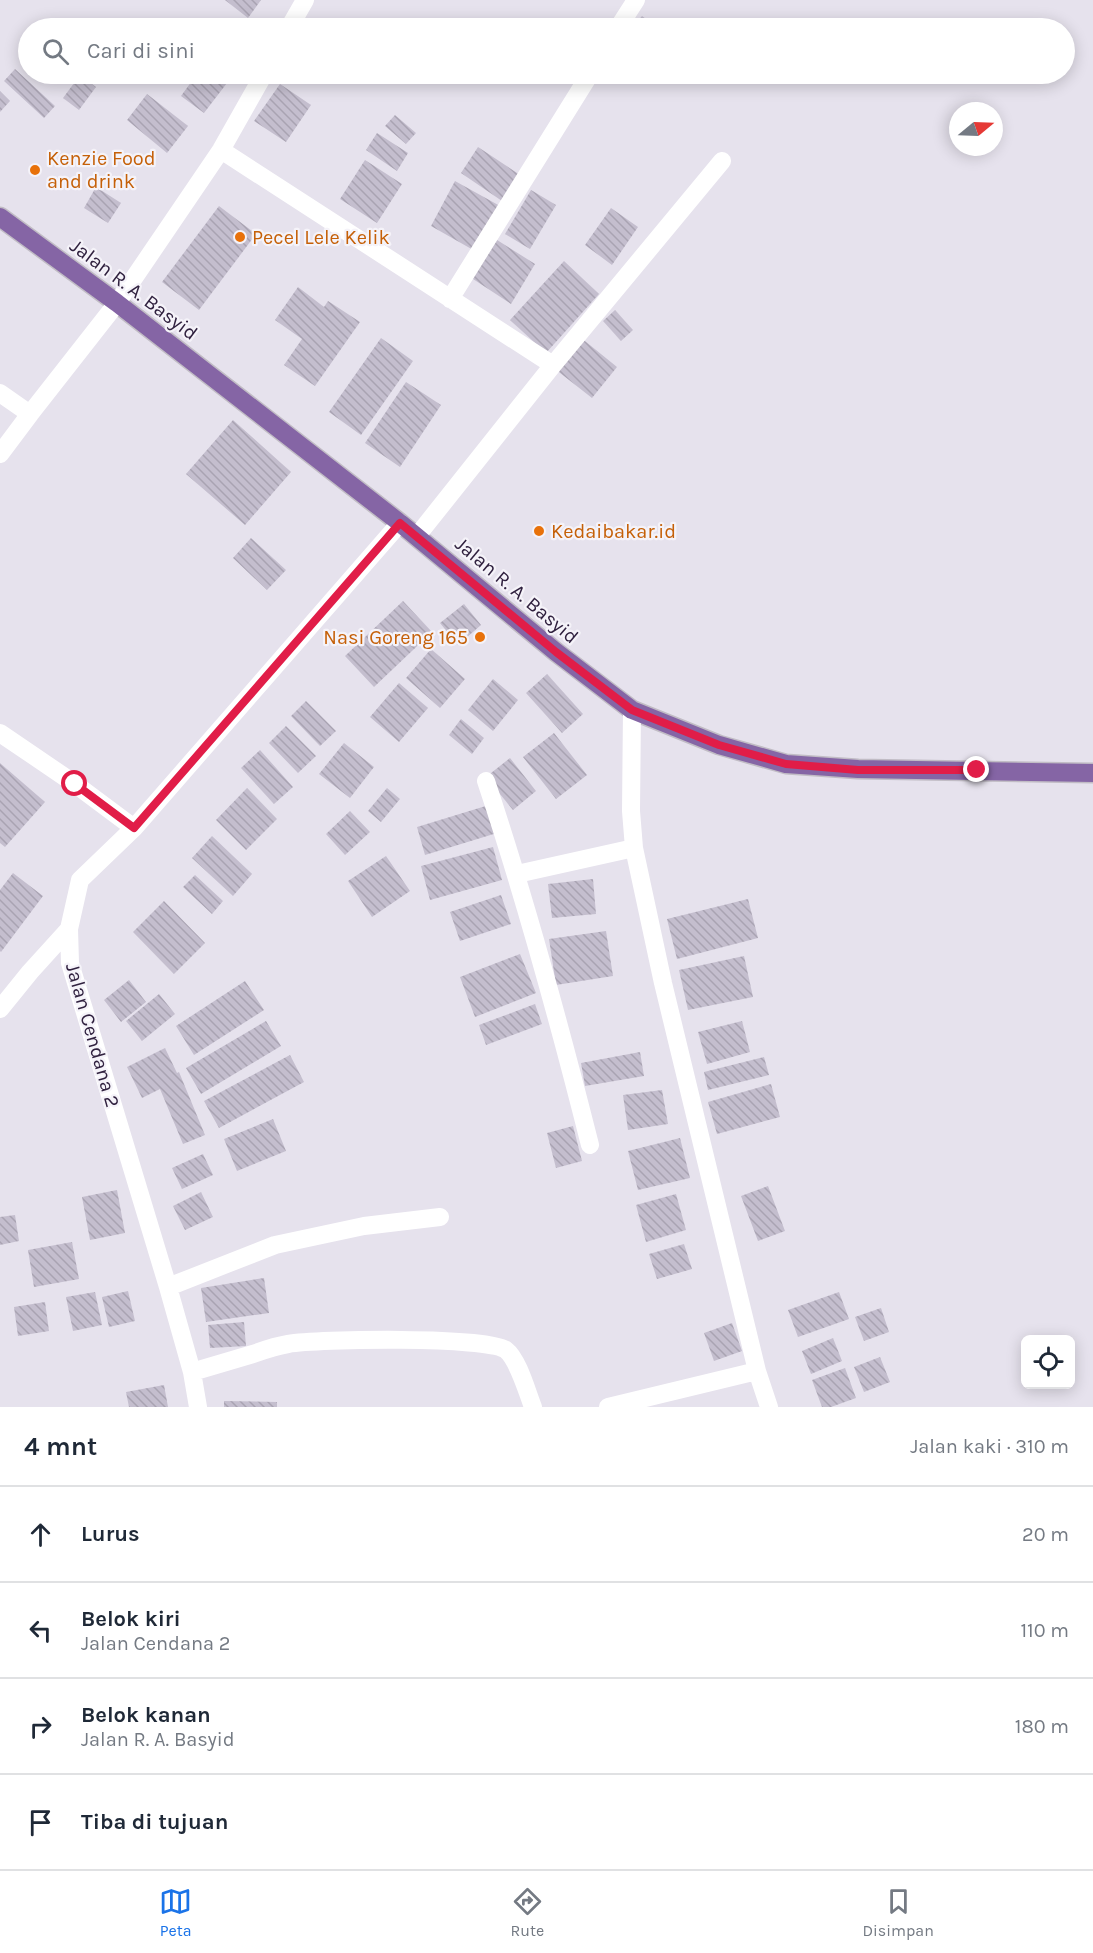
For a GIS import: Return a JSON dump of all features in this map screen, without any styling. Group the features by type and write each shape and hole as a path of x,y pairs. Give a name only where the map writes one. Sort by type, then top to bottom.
{"main road":[{"name":"Jalan R. A. Basyid","path":"0,217 117,303 417,536 556,652 632,710 719,745 786,764 858,770 1093,772"}],"street":[{"path":"295,18 305,0"},
{"path":"624,18 636,0"},
{"path":"0,454 117,303 221,150 258,84"},
{"path":"450,299 584,84"},
{"path":"221,150 553,365"},
{"path":"417,536 553,365 722,160"},
{"path":"0,393 30,414"},
{"name":"Jalan Cendana 2","path":"198,1407 192,1372 168,1287 70,963 69,929 80,880 134,828 400,523"},
{"path":"632,710 631,811 634,848 663,983 757,1371 770,1407"},
{"path":"0,733 134,828"},
{"path":"486,781 517,874 559,1022 590,1145"},
{"path":"517,874 634,848"},
{"path":"0,1009 69,929"},
{"path":"168,1287 275,1245 364,1226 440,1217"},
{"path":"192,1372 286,1344 310,1341 409,1341 498,1345 514,1360 533,1407"},
{"path":"608,1407 757,1371"}],"building":[{"path":"225,0 261,0 248,18"},
{"path":"15,69 18,72 18,84 31,84 55,106 44,118 4,81"},
{"path":"73,84 92,84 96,87 79,110 63,98"},
{"path":"190,84 226,84 204,113 181,96"},
{"path":"280,84 311,105 286,142 254,121"},
{"path":"0,91 10,101 0,112"},
{"path":"147,94 188,126 167,153 127,120"},
{"path":"395,115 416,133 406,144 385,126"},
{"path":"377,133 408,153 397,171 366,150"},
{"path":"478,147 520,175 502,201 461,173"},
{"path":"365,160 402,184 377,223 340,199"},
{"path":"455,181 500,206 475,251 431,226"},
{"path":"96,187 121,203 108,223 84,208"},
{"path":"531,190 556,205 530,249 505,234"},
{"path":"219,206 256,234 199,310 162,282"},
{"path":"611,208 638,227 612,265 585,245"},
{"path":"494,238 535,264 511,304 470,277"},
{"path":"564,261 599,294 546,353 510,320"},
{"path":"298,287 324,307 328,301 360,322 315,386 284,365 302,339 275,320"},
{"path":"615,310 633,330 621,341 603,321"},
{"path":"580,337 617,367 592,398 555,369"},
{"path":"381,338 413,361 361,435 329,412"},
{"path":"406,382 441,405 400,467 365,443"},
{"path":"233,420 291,472 245,525 186,474"},
{"path":"251,538 286,570 267,590 233,558"},
{"path":"403,601 432,632 374,687 345,656"},
{"path":"464,604 481,625 458,645 440,623"},
{"path":"431,649 465,679 440,708 406,678"},
{"path":"547,674 583,714 562,733 526,693"},
{"path":"493,679 518,700 493,731 468,710"},
{"path":"399,683 428,708 399,742 370,717"},
{"path":"306,701 336,731 320,746 291,716"},
{"path":"461,719 484,738 472,754 449,735"},
{"path":"286,726 316,756 298,773 269,743"},
{"path":"554,733 587,775 556,799 523,757"},
{"path":"344,743 374,767 350,798 319,774"},
{"path":"260,750 293,787 274,804 241,768"},
{"path":"510,758 536,791 513,810 486,777"},
{"path":"0,763 45,802 5,847 0,843"},
{"path":"247,788 277,819 246,850 216,820"},
{"path":"387,788 400,799 381,822 368,811"},
{"path":"489,805 497,833 425,855 417,827"},
{"path":"350,811 370,832 345,855 326,834"},
{"path":"212,836 252,874 233,896 192,858"},
{"path":"493,847 502,880 430,900 421,866"},
{"path":"386,856 410,891 372,917 348,881"},
{"path":"13,873 43,896 1,952 0,890"},
{"path":"195,875 223,901 212,914 183,887"},
{"path":"593,879 596,914 552,918 548,884"},
{"path":"501,895 511,924 460,941 450,912"},
{"path":"748,899 758,938 677,959 667,919"},
{"path":"164,901 205,943 174,974 133,932"},
{"path":"606,931 613,976 556,985 549,939"},
{"path":"520,954 536,993 475,1017 460,977"},
{"path":"744,956 753,997 688,1010 679,970"},
{"path":"129,980 146,1002 121,1022 104,1000"},
{"path":"245,981 264,1010 194,1055 176,1026"},
{"path":"159,994 175,1014 142,1041 126,1021"},
{"path":"535,1004 542,1024 486,1045 479,1025"},
{"path":"266,1021 281,1046 201,1094 186,1068"},
{"path":"742,1021 750,1052 707,1064 698,1032"},
{"path":"165,1048 177,1073 179,1072 205,1135 183,1144 160,1089 142,1098 127,1067"},
{"path":"640,1052 644,1076 585,1086 581,1063"},
{"path":"290,1055 304,1082 219,1128 204,1101"},
{"path":"764,1057 769,1075 708,1090 704,1072"},
{"path":"771,1084 780,1117 717,1134 708,1102"},
{"path":"662,1090 668,1124 628,1130 623,1095"},
{"path":"273,1119 286,1151 237,1171 224,1139"},
{"path":"573,1126 582,1161 556,1168 547,1133"},
{"path":"680,1138 690,1178 638,1190 628,1151"},
{"path":"203,1154 213,1175 182,1189 172,1168"},
{"path":"768,1186 785,1231 758,1241 741,1196"},
{"path":"117,1190 125,1233 90,1240 82,1197"},
{"path":"201,1192 213,1217 185,1230 173,1206"},
{"path":"676,1194 686,1230 646,1242 636,1205"},
{"path":"15,1215 19,1241 0,1245 0,1217"},
{"path":"72,1242 79,1279 34,1287 28,1250"},
{"path":"684,1244 692,1269 657,1279 649,1254"},
{"path":"264,1278 269,1313 206,1322 201,1288"},
{"path":"128,1291 135,1321 109,1327 102,1297"},
{"path":"95,1292 102,1325 73,1331 66,1297"},
{"path":"839,1292 849,1319 798,1337 788,1310"},
{"path":"45,1302 49,1331 18,1336 14,1307"},
{"path":"881,1308 889,1332 864,1341 855,1317"},
{"path":"244,1322 246,1346 210,1348 208,1325"},
{"path":"732,1323 742,1351 714,1361 704,1333"},
{"path":"833,1338 842,1361 811,1374 802,1351"},
{"path":"880,1357 890,1382 864,1392 854,1367"},
{"path":"845,1368 856,1398 831,1407 822,1407 812,1380"},
{"path":"164,1385 168,1407 129,1407 126,1392"},
{"path":"224,1401 277,1402 277,1407 224,1407"}],"place":[{"name":"Kenzie Food and drink","path":"35,170"},
{"name":"Pecel Lele Kelik","path":"240,237"},
{"name":"Kedaibakar.id","path":"539,531"},
{"name":"Nasi Goreng 165","path":"480,637"}],"route":[{"path":"75,784 134,828 400,523 556,652 632,710 719,745 786,764 858,770 977,770"}]}
